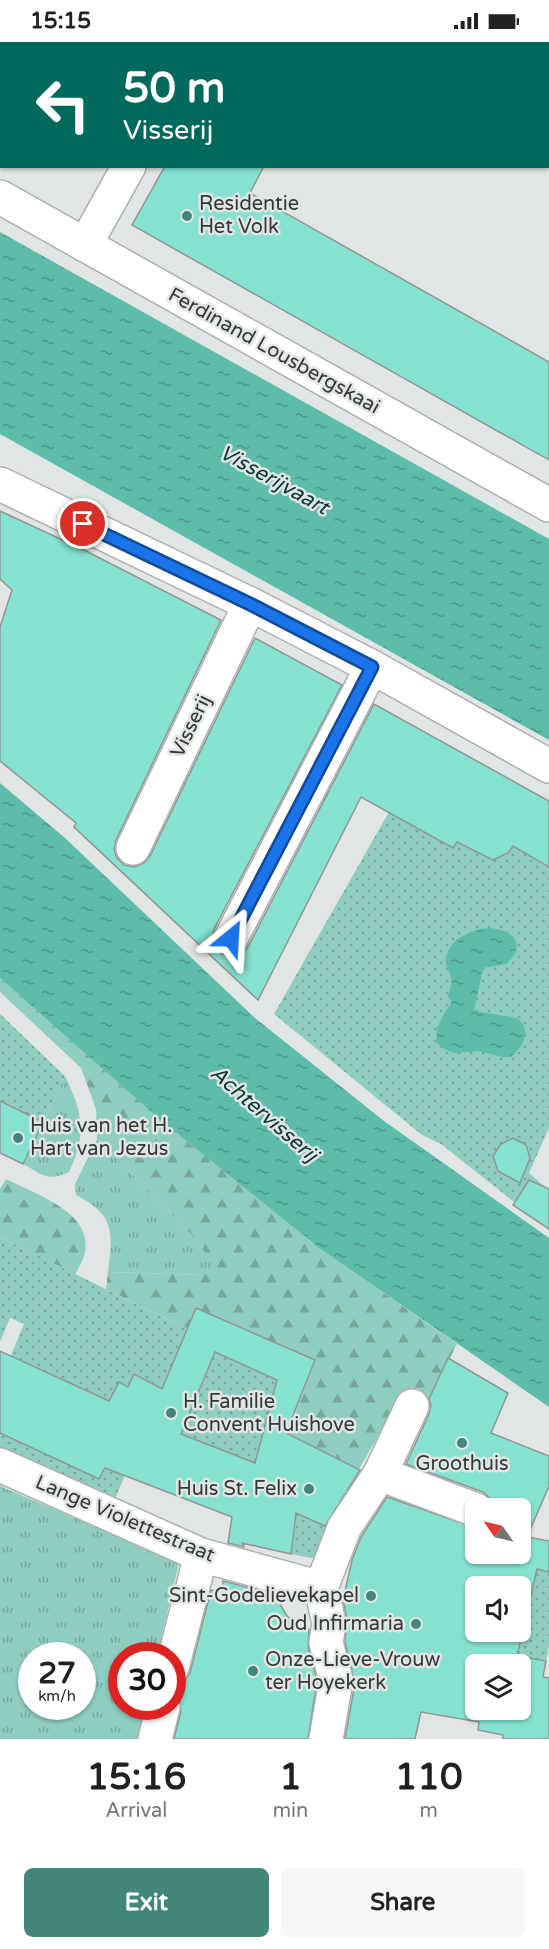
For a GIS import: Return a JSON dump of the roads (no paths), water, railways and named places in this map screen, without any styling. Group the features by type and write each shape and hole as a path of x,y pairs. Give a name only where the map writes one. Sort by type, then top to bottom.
{"street":[{"path":"85,244 128,168"},
{"name":"Ferdinand Lousbergskaai","path":"0,197 549,505"},
{"path":"0,484 250,604 372,667 549,766"},
{"name":"Visserij","path":"132,848 250,604"},
{"path":"231,938 372,667"},
{"path":"326,1739 336,1680 326,1643 329,1623 321,1588 344,1528 380,1474 412,1406"},
{"name":"Lange Violettestraat","path":"0,1465 201,1555 321,1588"},
{"path":"380,1474 465,1506"},
{"path":"179,1642 201,1555"},
{"path":"154,1739 159,1720"}],"water":[{"name":"Visserijvaart","path":"0,232 549,539 549,740 0,434"},
{"name":"Achtervisserij","path":"0,783 65,838 255,1018 384,1121 549,1238 549,1407 319,1248 158,1118 0,978"},
{"path":"490,928 509,933 517,945 516,951 507,964 483,968 474,1011 517,1018 522,1023 524,1038 511,1057 478,1051 455,1053 446,1050 436,1042 437,1028 451,1001 448,997 452,982 446,962 447,953 462,936 476,930"}],"place":[{"name":"Residentie Het Volk","path":"187,216"},
{"name":"Huis van het H. Hart van Jezus","path":"18,1138"},
{"name":"H. Familie Convent Huishove","path":"171,1413"},
{"name":"Groothuis","path":"462,1443"},
{"name":"Huis St. Felix","path":"309,1489"},
{"name":"Sint-Godelievekapel","path":"371,1596"},
{"name":"Oud Infirmaria","path":"416,1624"},
{"name":"Onze-Lieve-Vrouw ter Hoyekerk","path":"253,1671"}]}
